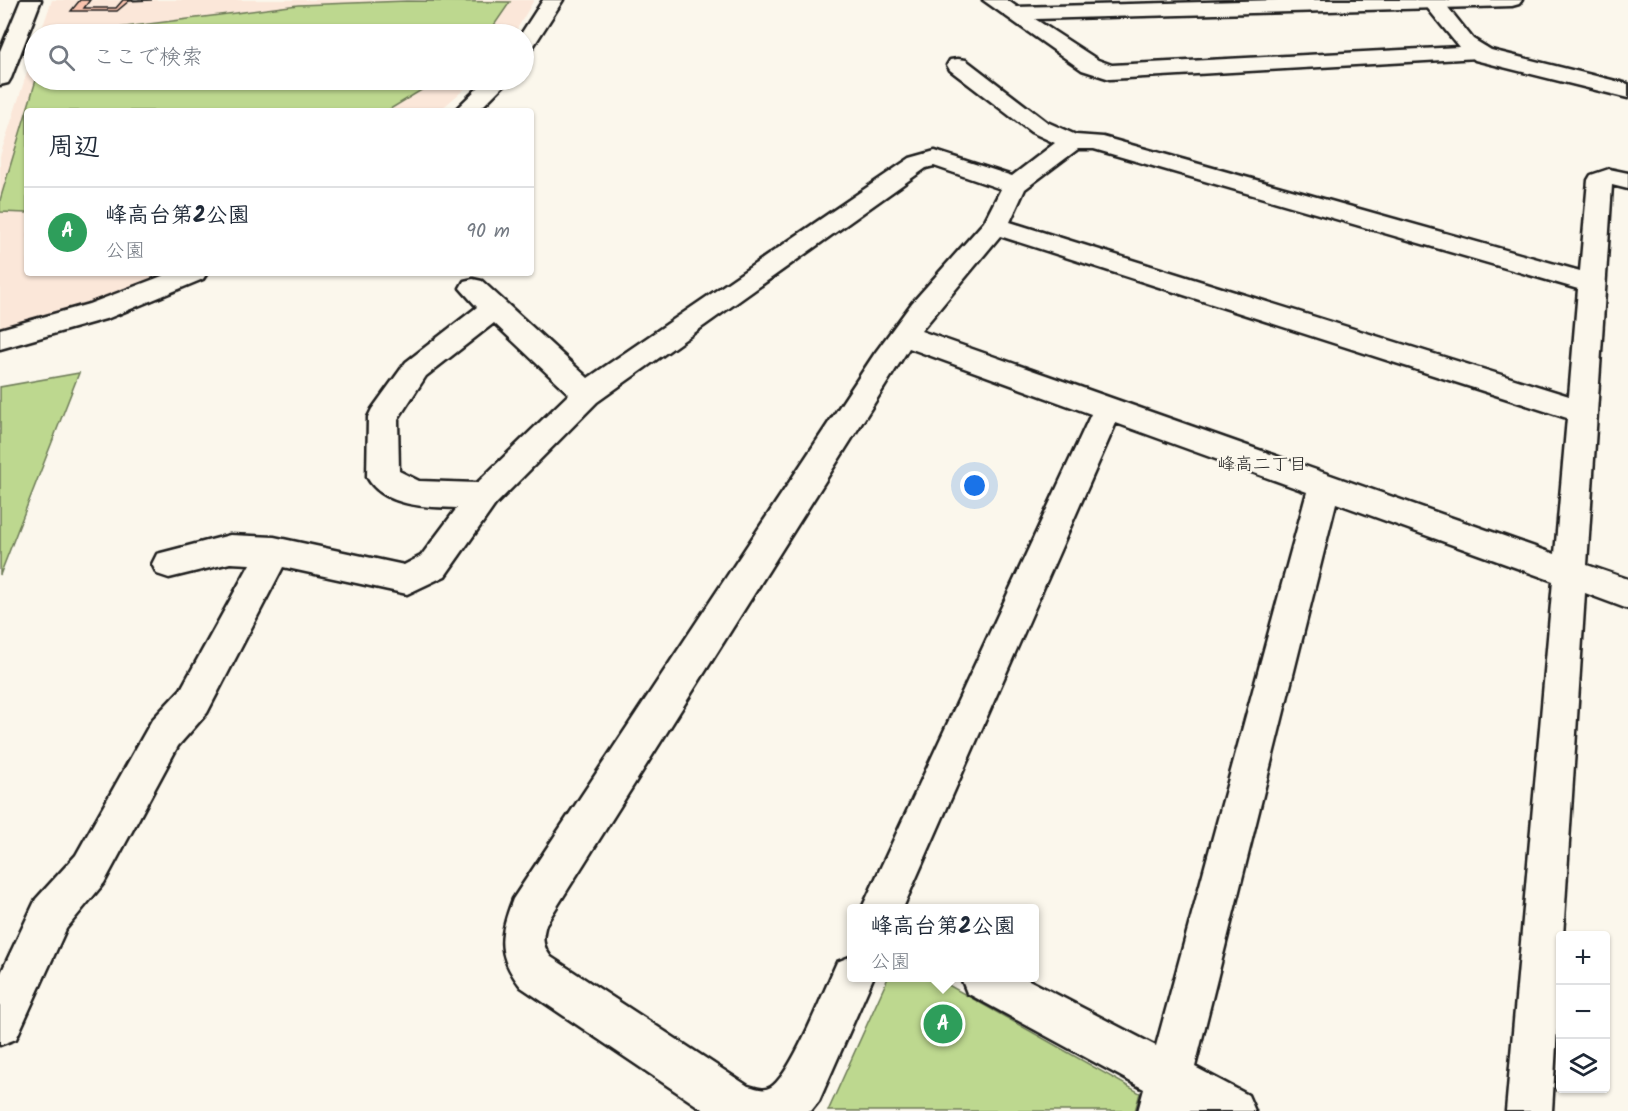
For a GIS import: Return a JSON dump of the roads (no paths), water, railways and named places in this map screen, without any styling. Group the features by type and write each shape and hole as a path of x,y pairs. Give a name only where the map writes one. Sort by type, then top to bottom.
{"street":[{"path":"534,30 553,0"},
{"path":"993,0 1090,66 1110,72 1478,52"},
{"path":"1012,13 1512,0"},
{"path":"1432,1 1466,43 1478,52 1495,59 1628,91"},
{"path":"1,74 24,4"},
{"path":"958,65 1039,127 1072,142 1095,142 1591,283"},
{"path":"468,108 487,90"},
{"path":"756,1111 739,1107 536,972 523,957 521,935 528,915 903,335 995,226 1015,185 1072,142"},
{"path":"169,564 230,549 274,552 407,580 433,566 484,496 587,394 918,163 936,158 1015,185"},
{"path":"1529,1111 1600,180 1609,177 1628,181"},
{"path":"995,226 1581,411"},
{"path":"0,339 34,332 160,288 187,276"},
{"path":"484,496 415,494 383,477 383,417 416,369 484,298 587,394"},
{"path":"903,335 1628,594"},
{"path":"884,904 1108,408"},
{"path":"1165,1094 1324,486"},
{"path":"0,1023 51,914 90,869 165,733 194,701 274,552"},
{"path":"768,1111 786,1105 803,1085 850,982"},
{"path":"988,982 1165,1094 1232,1111"}],"place":[{"name":"峰高台第2公園","path":"943,1024"}],"district":[{"name":"峰高二丁目","path":"1262,465"}]}
